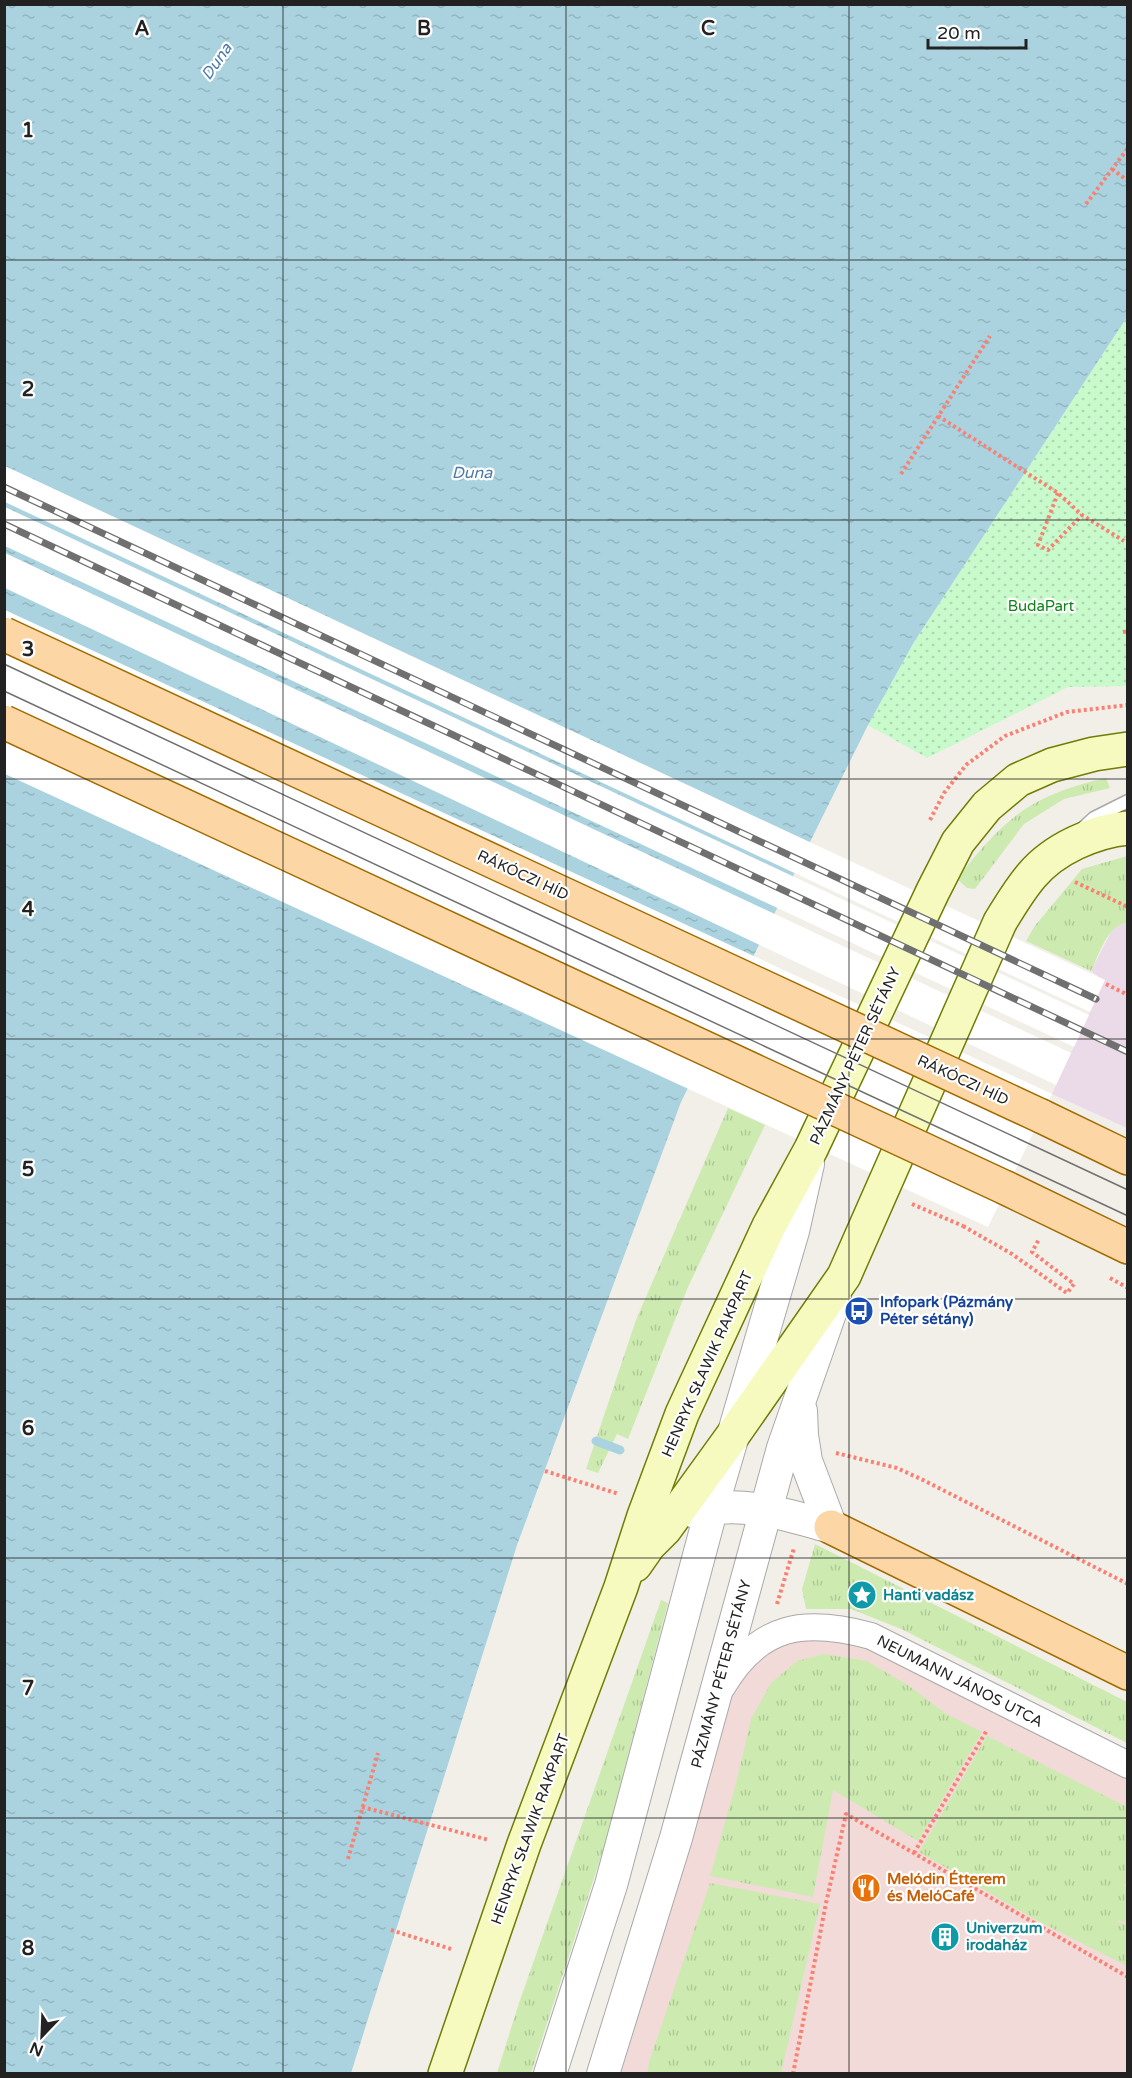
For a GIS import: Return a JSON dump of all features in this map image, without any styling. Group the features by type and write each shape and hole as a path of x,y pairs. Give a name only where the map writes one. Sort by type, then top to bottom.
{"main road":[{"name":"RÁKÓCZI HÍD","path":"4,634 1128,1158"},
{"path":"4,722 1006,1188 1128,1247"},
{"name":"PÁZMÁNY PÉTER SÉTÁNY","path":"811,1149 958,842 987,806 1018,780 1052,765 1128,748"},
{"path":"1051,869 1087,838 1116,829 1128,828"},
{"name":"PÁZMÁNY PÉTER SÉTÁNY","path":"733,1435 844,1276 1000,922 1017,893 1051,869"},
{"name":"HENRYK SŁAWIK RAKPART","path":"445,2073 520,1854 621,1587 644,1516 682,1414 769,1226 811,1149"},
{"name":"HENRYK SŁAWIK RAKPART","path":"621,1587 649,1545 665,1529 733,1435"},
{"path":"818,1513 1128,1673"}],"street":[{"name":"PÁZMÁNY PÉTER SÉTÁNY","path":"550,2073 610,1885 712,1507 793,1231 811,1149"},
{"name":"PÁZMÁNY PÉTER SÉTÁNY","path":"603,2073 676,1838 711,1706 801,1392 844,1276"},
{"path":"665,1529 689,1513 712,1507 741,1506 766,1511 818,1513 804,1450 801,1392"},
{"name":"NEUMANN JÁNOS UTCA","path":"711,1706 732,1670 748,1652 768,1638 782,1631 814,1626 845,1629 871,1636 1128,1765"}],"lane":[{"path":"1051,869 1094,818 1128,801"}],"path":[{"path":"1086,204 1128,148"},
{"path":"1112,169 1128,181"},
{"path":"901,474 990,336"},
{"path":"938,416 1058,493 1082,515 1124,541"},
{"path":"1058,493 1038,545 1048,550 1082,515"},
{"path":"1051,869 1128,908"},
{"path":"1106,984 1128,995"},
{"path":"908,1202 1002,1248"},
{"path":"973,1232 1012,1254 1067,1293 1074,1284 1032,1252 1039,1238"},
{"path":"768,1638 796,1539 818,1513 828,1470 840,1454 897,1468 1128,1584"},
{"path":"545,1471 614,1492"},
{"path":"914,1853 987,1730"},
{"path":"348,1859 378,1753"},
{"path":"362,1807 489,1840"},
{"path":"793,2073 846,1814 1128,1977"},
{"path":"391,1930 451,1949"}],"shaded area":[{"path":"1127,923 1127,1128 1052,1094 1104,981 1091,971 1111,932 1118,925"},
{"path":"815,1635 872,1649 1127,1775 1127,2073 621,2074 711,1775 727,1697 757,1653"}],"green space":[{"name":"BudaPart","path":"1127,317 1127,686 1068,687 927,758 868,725 914,642"},
{"path":"1106,778 1110,788 1064,799 1024,824 975,889 967,888 957,879 990,840 1021,812 1058,792"},
{"path":"1127,856 1127,923 1114,929 1109,935 1091,971 1026,941 1034,927 1082,869"},
{"path":"728,1108 765,1125 688,1287 628,1439 617,1434 598,1473 586,1469 636,1320"},
{"path":"815,1544 1127,1702 1127,1743 901,1629 851,1609 806,1609 802,1589"},
{"path":"661,1600 668,1603 605,1844 531,2073 497,2073 519,2003"},
{"path":"824,1654 867,1661 909,1686 945,1713 982,1732 918,1841 833,1790 813,1897 710,1876 751,1719 771,1683 797,1661"},
{"path":"987,1736 1127,1807 1128,1885 1124,1886 1127,1887 1127,1922 1117,1922 1127,1925 1127,1966 1038,1921 919,1852"},
{"path":"710,1883 820,1904 781,2073 647,2073"}],"water":[{"name":"Duna","path":"5,5 1127,5 1127,317 914,642 868,725 681,1102 517,1545 351,2073 5,2074"}],"pier":[{"path":"5,466 1105,980 1090,1012 5,502"},
{"path":"5,507 1089,1015 1074,1047 5,546"},
{"path":"5,553 1071,1053 1056,1085 5,588"},
{"path":"5,610 1052,1094 988,1227 5,774"}],"waterway":[{"path":"596,1441 620,1450"}],"tram line":[{"path":"4,664 1128,1190"},
{"path":"4,691 1128,1216"}],"railway":[{"path":"4,487 1096,999"},
{"path":"4,524 1128,1052"}],"place":[{"name":"Infopark (Pázmány Péter sétány)","path":"859,1311"},
{"name":"Hanti vadász","path":"862,1595"},
{"name":"Melódin Étterem és MelóCafé","path":"866,1888"},
{"name":"Univerzum irodaház","path":"945,1937"}]}
